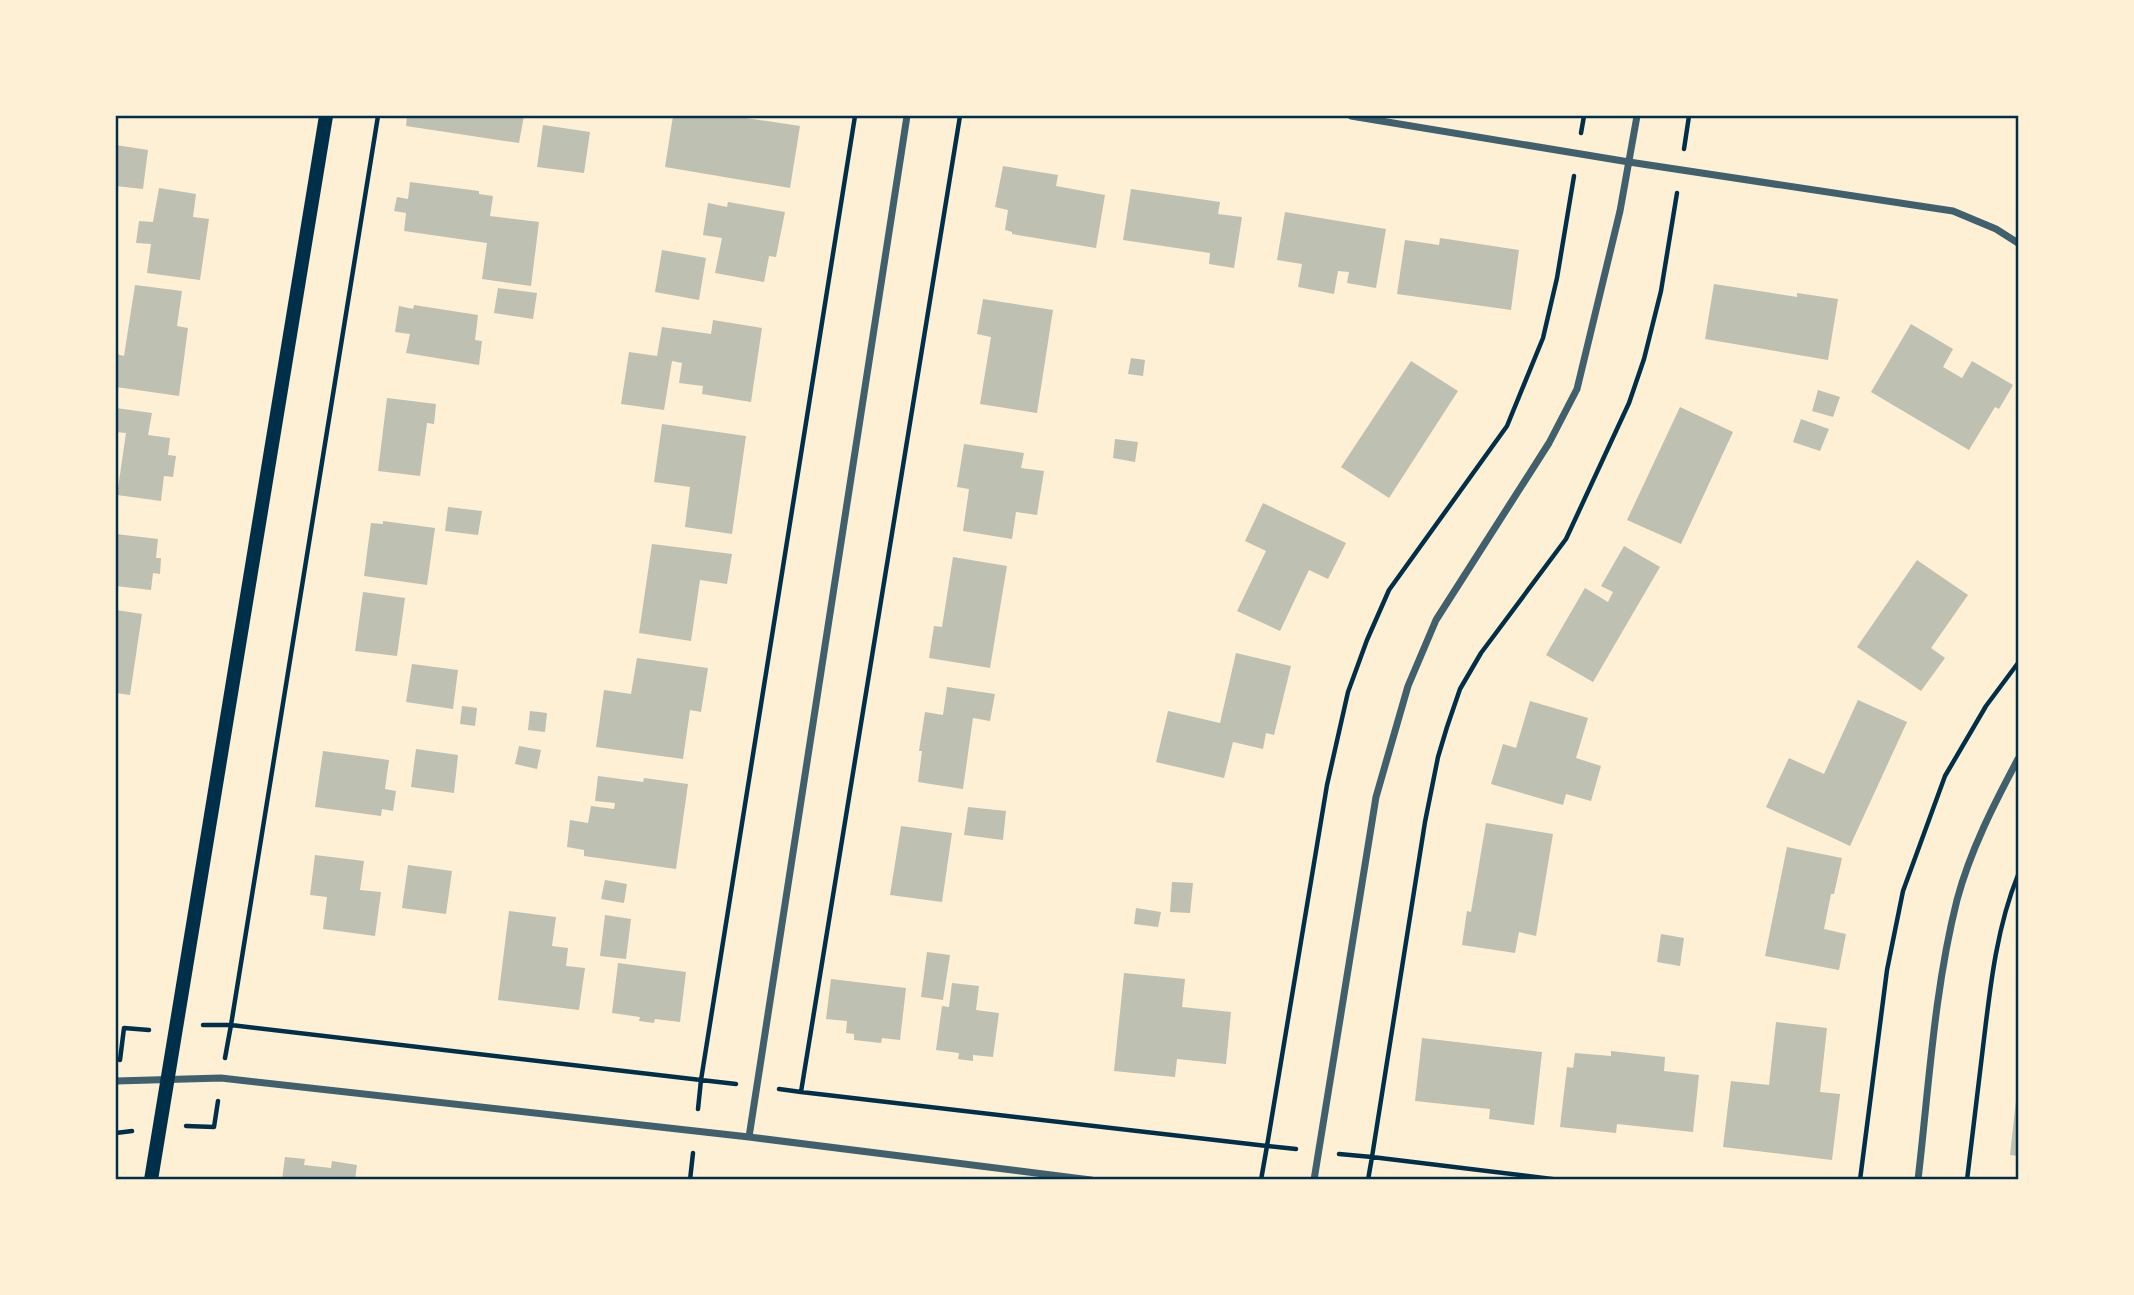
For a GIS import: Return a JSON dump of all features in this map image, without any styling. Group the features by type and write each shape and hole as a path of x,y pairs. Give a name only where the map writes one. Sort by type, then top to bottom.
{"main road":[{"path":"151,1180 326,116"}],"street":[{"path":"749,1137 906,116"},
{"path":"1351,116 1629,162 1953,211 1996,229 2018,243"},
{"path":"1314,1180 1376,797 1408,686 1436,620 1549,443 1577,389 1620,211 1637,116"},
{"path":"1918,1180 1939,989 1958,899 1978,840 2018,759"},
{"path":"116,1081 221,1078 749,1137 1091,1180"}],"path":[{"path":"378,116 231,1025 1267,1146 1327,785 1348,692 1389,590 1507,426 1543,338 1570,203"},
{"path":"690,1180 701,1080 855,116"},
{"path":"801,1092 960,116"},
{"path":"1560,1180 1372,1157 1425,822 1447,727 1460,689 1481,653 1566,539 1629,403 1644,359 1661,291 1673,219"},
{"path":"1860,1180 1887,970 1903,891 1945,776 1986,706 2018,663"},
{"path":"1967,1180 1988,998 1996,956 2018,875"}],"building":[{"path":"407,116 524,116 519,143 406,126"},
{"path":"673,116 733,116 800,126 790,188 665,167"},
{"path":"543,125 590,132 584,173 537,167"},
{"path":"116,145 148,150 143,189 116,186"},
{"path":"1003,166 1058,175 1056,186 1105,195 1096,248 1012,234 1005,230 1008,210 995,207"},
{"path":"410,182 479,191 479,194 493,196 490,216 539,222 531,286 482,279 487,243 404,231 406,213 394,211 397,197 408,199"},
{"path":"159,188 196,194 193,217 209,219 200,280 147,273 151,244 136,243 139,221 153,222"},
{"path":"1131,189 1220,202 1218,214 1242,217 1234,268 1209,264 1210,253 1123,240"},
{"path":"728,202 785,212 776,257 769,256 764,282 715,273 722,238 703,235 708,203 727,207"},
{"path":"1285,212 1386,229 1376,288 1347,283 1349,272 1338,271 1334,294 1298,287 1302,264 1277,260"},
{"path":"1440,238 1519,250 1511,310 1397,294 1405,240 1439,245"},
{"path":"662,250 706,258 699,300 655,292"},
{"path":"1714,284 1797,297 1797,293 1838,299 1828,360 1705,339"},
{"path":"135,285 182,291 177,326 188,328 179,396 116,387 116,354 124,356"},
{"path":"498,288 537,293 533,319 494,313"},
{"path":"983,299 1053,310 1037,413 980,404 991,337 977,334"},
{"path":"414,305 478,315 475,340 482,341 479,365 406,353 410,334 395,332 399,306 413,309"},
{"path":"713,320 762,328 751,402 702,394 703,386 679,383 682,363 672,361 664,410 621,404 629,352 657,356 662,327 711,334"},
{"path":"1911,324 1953,349 1943,367 1962,378 1972,361 2013,385 1999,409 1995,407 1969,450 1871,392"},
{"path":"1131,358 1145,360 1143,376 1128,374"},
{"path":"1411,361 1458,391 1389,498 1341,467"},
{"path":"1818,390 1840,397 1833,417 1812,411"},
{"path":"387,398 436,404 434,424 427,423 420,476 378,471"},
{"path":"1680,407 1733,432 1681,544 1627,520"},
{"path":"116,408 152,413 148,435 170,438 168,455 176,456 173,477 164,476 161,501 117,495 126,433 116,432"},
{"path":"1801,419 1829,429 1820,451 1793,442"},
{"path":"662,424 746,436 732,534 685,527 690,487 654,482"},
{"path":"1115,439 1138,442 1135,462 1113,458"},
{"path":"964,444 1024,453 1021,468 1044,471 1037,515 1016,512 1012,539 963,531 969,489 957,487"},
{"path":"1263,503 1346,543 1328,579 1309,570 1280,631 1237,611 1266,551 1245,541"},
{"path":"448,507 482,511 478,535 445,531"},
{"path":"383,521 435,528 427,585 364,576 371,523 383,524"},
{"path":"116,534 158,539 156,558 161,558 160,574 153,573 151,590 116,586"},
{"path":"652,544 732,554 727,584 700,580 691,641 639,633"},
{"path":"1624,546 1660,567 1593,682 1546,655 1585,588 1608,602 1613,592 1601,586"},
{"path":"953,557 1007,566 990,668 929,658 934,626 942,627"},
{"path":"1917,560 1968,595 1931,648 1945,658 1921,691 1857,647"},
{"path":"363,592 405,598 397,656 355,651"},
{"path":"116,610 142,614 130,695 116,693"},
{"path":"1236,653 1291,666 1274,735 1266,733 1263,749 1233,742 1224,778 1156,762 1168,711 1220,723"},
{"path":"637,658 708,668 701,712 690,710 683,759 596,747 604,690 631,694"},
{"path":"412,664 458,670 453,709 406,702"},
{"path":"947,687 995,694 990,721 973,718 963,789 918,782 925,712 943,715"},
{"path":"1858,700 1907,722 1850,846 1766,807 1789,758 1824,774"},
{"path":"1530,701 1588,718 1576,758 1601,766 1591,801 1566,794 1563,805 1491,784 1503,744 1516,748"},
{"path":"462,706 477,708 475,726 460,724"},
{"path":"530,711 547,713 545,732 528,730"},
{"path":"519,746 541,750 537,769 515,764"},
{"path":"416,749 458,755 454,793 411,787"},
{"path":"323,751 389,760 385,789 396,791 393,811 382,809 381,816 315,807"},
{"path":"598,776 688,784 676,869 584,856 584,850 567,847 570,820 588,823 591,806 614,809 615,803 595,801"},
{"path":"968,807 1006,811 1003,840 964,835"},
{"path":"1486,823 1553,834 1536,936 1519,932 1515,953 1462,945 1467,911 1471,912"},
{"path":"901,826 952,833 942,902 890,895"},
{"path":"1787,847 1842,858 1824,929 1846,934 1839,970 1765,956"},
{"path":"315,855 364,861 360,890 381,892 375,936 323,929 327,897 310,895"},
{"path":"408,865 452,871 446,914 402,908"},
{"path":"605,880 627,884 624,903 601,899"},
{"path":"1172,882 1193,883 1190,913 1170,912"},
{"path":"1136,908 1161,912 1158,927 1134,924"},
{"path":"509,911 556,917 552,946 568,948 566,966 585,968 579,1010 498,1000"},
{"path":"605,915 631,919 626,959 600,956"},
{"path":"1661,934 1684,938 1680,966 1657,962"},
{"path":"927,952 950,955 943,1000 921,997"},
{"path":"618,963 686,972 680,1022 655,1019 654,1023 639,1021 640,1017 612,1013"},
{"path":"1124,973 1185,979 1182,1007 1231,1012 1226,1064 1177,1059 1175,1077 1114,1071"},
{"path":"831,979 906,988 900,1040 882,1038 881,1043 854,1040 854,1034 846,1033 847,1021 826,1019"},
{"path":"952,983 979,986 976,1010 999,1013 993,1057 973,1055 973,1061 958,1059 959,1053 936,1050 942,1006 949,1007"},
{"path":"1776,1022 1827,1028 1820,1092 1840,1094 1832,1160 1723,1147 1731,1081 1769,1085"},
{"path":"1422,1038 1542,1052 1534,1125 1489,1119 1490,1109 1415,1101"},
{"path":"1611,1051 1665,1057 1664,1071 1699,1075 1693,1132 1617,1124 1616,1133 1560,1127 1567,1067 1573,1068 1575,1053 1611,1056"},
{"path":"2018,1091 2018,1156 2010,1155"},
{"path":"285,1157 305,1159 304,1165 331,1168 332,1161 357,1165 355,1180 282,1180"}]}
